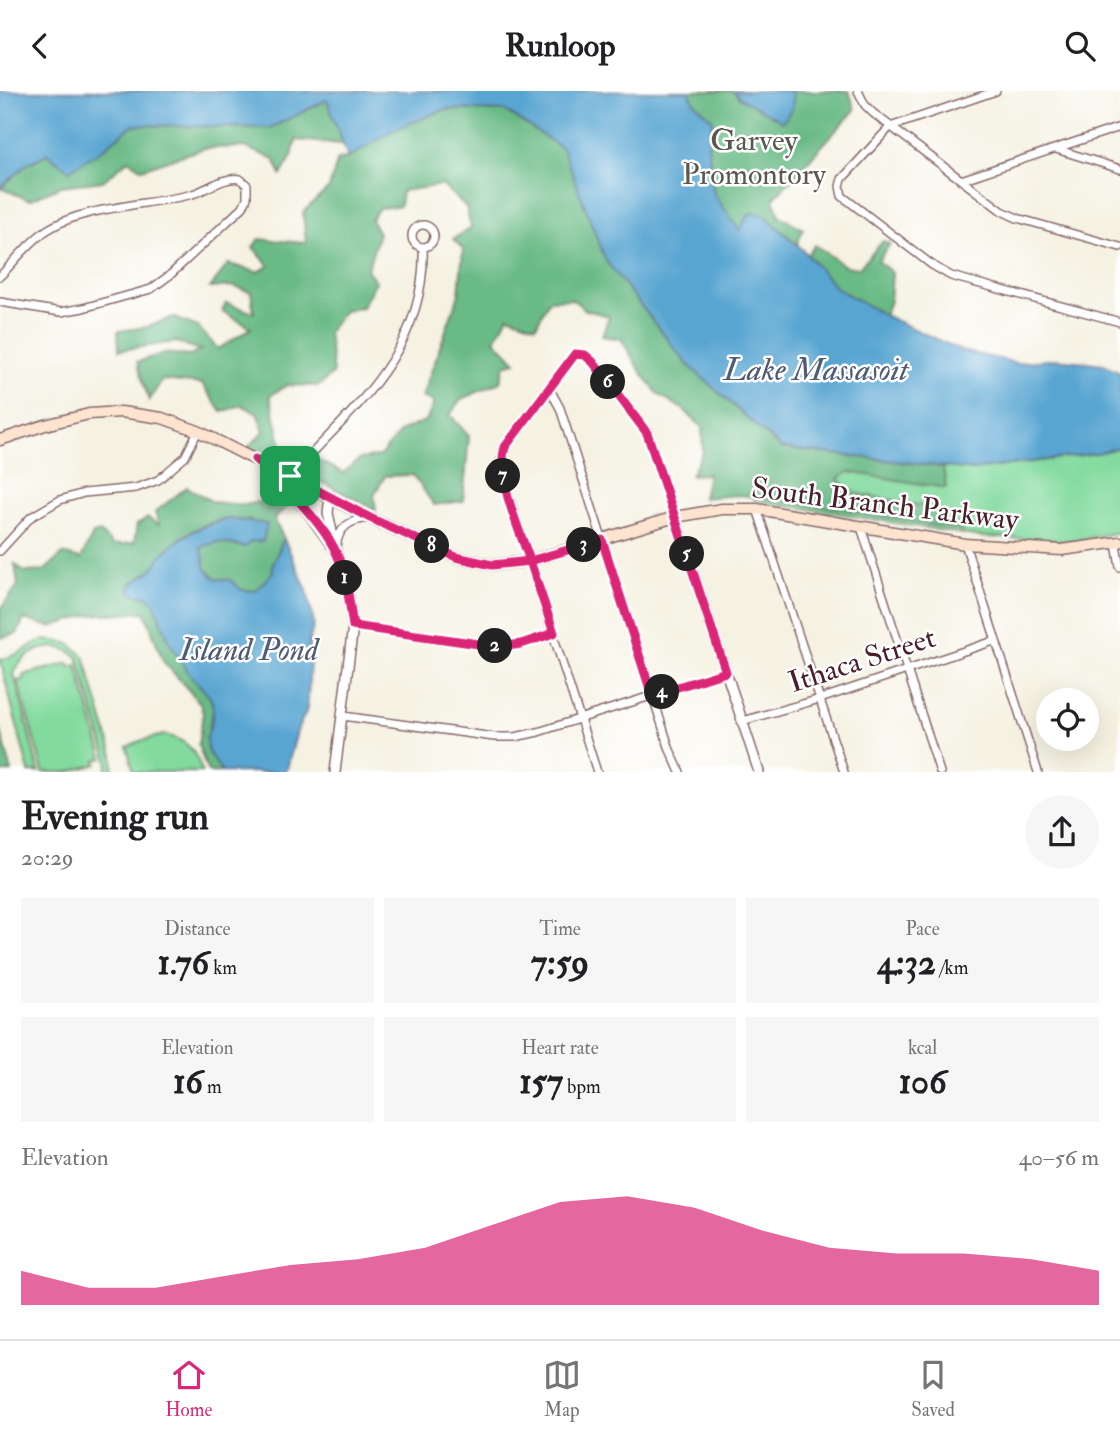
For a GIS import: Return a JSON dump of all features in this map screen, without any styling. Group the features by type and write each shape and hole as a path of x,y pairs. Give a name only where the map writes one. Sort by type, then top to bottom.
{"main road":[{"name":"South Branch Parkway","path":"0,440 66,419 111,412 155,416 198,431 370,518 456,557 492,565 530,561 675,517 722,509 757,509 965,544 1062,550 1118,543"},
{"path":"255,459 306,509 336,551"}],"street":[{"path":"858,91 867,108 890,127 1010,216 1120,247"},
{"path":"996,91 890,127 842,179 840,186 844,197 932,265 951,276 1120,321"},
{"path":"961,180 1120,127"},
{"path":"1055,148 1120,169"},
{"path":"0,276 39,236 61,223 113,208 190,195 230,178 240,179 247,185 247,198 243,207 170,275 151,289 65,311 0,302"},
{"path":"290,476 369,394 388,367 415,314 422,274 423,247"},
{"path":"597,772 503,478 501,459 505,447 575,354 585,355 593,362 647,433 760,772"},
{"path":"549,388 560,408 652,695 680,772"},
{"path":"0,551 31,517 60,500 84,493 136,488 158,480 185,457 198,431"},
{"path":"330,496 328,513 347,584 353,626 335,772"},
{"path":"757,509 844,772"},
{"path":"336,551 337,538 344,526 355,520 370,518"},
{"path":"861,527 940,772"},
{"path":"1118,543 1120,568"},
{"path":"965,544 1038,772"},
{"path":"353,626 500,647 521,644 554,633"},
{"name":"Ithaca Street","path":"742,721 820,699 994,641"},
{"path":"343,716 504,738 527,735 581,720 726,672"}],"green space":[{"name":"Garvey Promontory","path":"689,91 733,91 740,98 793,107 792,91 849,91 855,110 773,199 780,216 803,229 797,245 763,214 750,213 739,231 714,194 708,146 713,120 694,102"},
{"path":"327,100 343,144 296,140 292,156 281,175 274,159 244,147 205,148 142,169 128,160 103,181 61,186 29,200 1,188 27,164 47,154 100,151 133,125 270,128"},
{"path":"446,109 505,111 562,148 606,261 687,364 781,448 943,467 946,488 849,472 838,479 855,493 939,509 961,530 781,500 739,495 703,498 708,474 691,475 703,452 702,427 684,410 658,394 621,339 602,336 609,316 586,310 572,299 549,300 536,326 508,316 495,340 516,362 505,365 500,382 460,400 450,415 469,436 463,501 434,505 413,475 385,476 374,495 376,510 306,474 316,459 343,473 360,459 380,456 401,431 427,420 434,402 422,397 459,294 463,249 453,239 471,228 466,207 442,185 402,191 400,206 379,208 371,220 379,233 367,270 376,281 362,307 344,311 328,332 333,373 319,386 287,385 270,396 282,447 277,460 248,447 264,432 257,413 242,405 222,412 202,384 162,380 149,401 137,362 164,353 190,356 201,350 176,342 119,350 118,331 147,327 173,317 198,327 218,349 251,328 222,311 226,303 254,313 251,292 233,286 210,288 228,264 258,272 269,266 253,247 259,239 306,243 303,212 329,188 338,159 348,158 393,130"},
{"path":"883,241 890,244 878,261 892,273 890,301 884,315 836,288 807,255 815,245 845,266 859,268"},
{"path":"1120,447 1120,532 1073,541 981,537 754,500 751,467 781,448 973,470 1097,453"},
{"path":"265,475 283,491 289,505 274,519 284,539 272,565 274,572 264,584 255,591 242,590 224,579 217,579 206,569 200,547 218,542 245,547 250,520 228,519 210,523 183,536 149,571 133,582 154,600 173,648 191,676 209,696 214,708 209,727 208,752 222,772 208,772 198,745 203,714 200,703 163,661 145,612 89,615 50,627 24,619 17,634 0,638 0,610 18,585 15,564 24,572 44,571 63,554 81,559 93,534 100,532 113,545 134,543 137,524 148,518 159,525 155,512 187,487 213,502 243,505 260,502 268,487"},
{"path":"45,640 68,643 84,656 113,755 113,772 106,772 108,762 78,658 61,648 51,647 33,652 25,658 14,674 39,772 29,772 0,660"},
{"path":"69,663 70,667 77,665 103,758 96,760 97,764 69,772 43,772 18,681 24,679 23,675"},
{"path":"0,728 12,772 0,772"},
{"path":"164,735 185,743 197,758 202,772 134,772 127,747"}],"water":[{"name":"Lake Massasoit","path":"0,91 689,91 694,102 713,120 708,146 714,194 739,230 750,213 763,214 804,251 836,288 884,315 962,351 1017,363 1056,359 1104,364 1120,372 1120,447 1097,453 973,470 781,448 687,364 606,261 562,148 505,111 446,109 393,130 348,158 327,100 270,128 133,125 100,151 69,170 47,154 27,164 0,188"},
{"path":"733,91 792,91 793,107 783,122 740,98"},
{"name":"Island Pond","path":"230,519 267,524 263,541 250,542 246,547 218,542 201,547 206,569 211,575 217,579 230,580 242,590 255,591 273,572 272,565 284,539 307,590 314,624 309,642 308,700 286,772 222,772 208,752 206,737 213,709 210,697 191,676 173,648 151,598 131,593 132,584 152,569 161,556 184,536 201,527"}],"route":[{"path":"290,476 255,459 306,509 336,551 347,584 353,626 500,647 531,641 554,633 530,561 602,540 652,695 726,672 647,433 585,355 575,354 505,447 501,459 503,478 530,561 492,565 456,557 370,518 290,476"}]}
